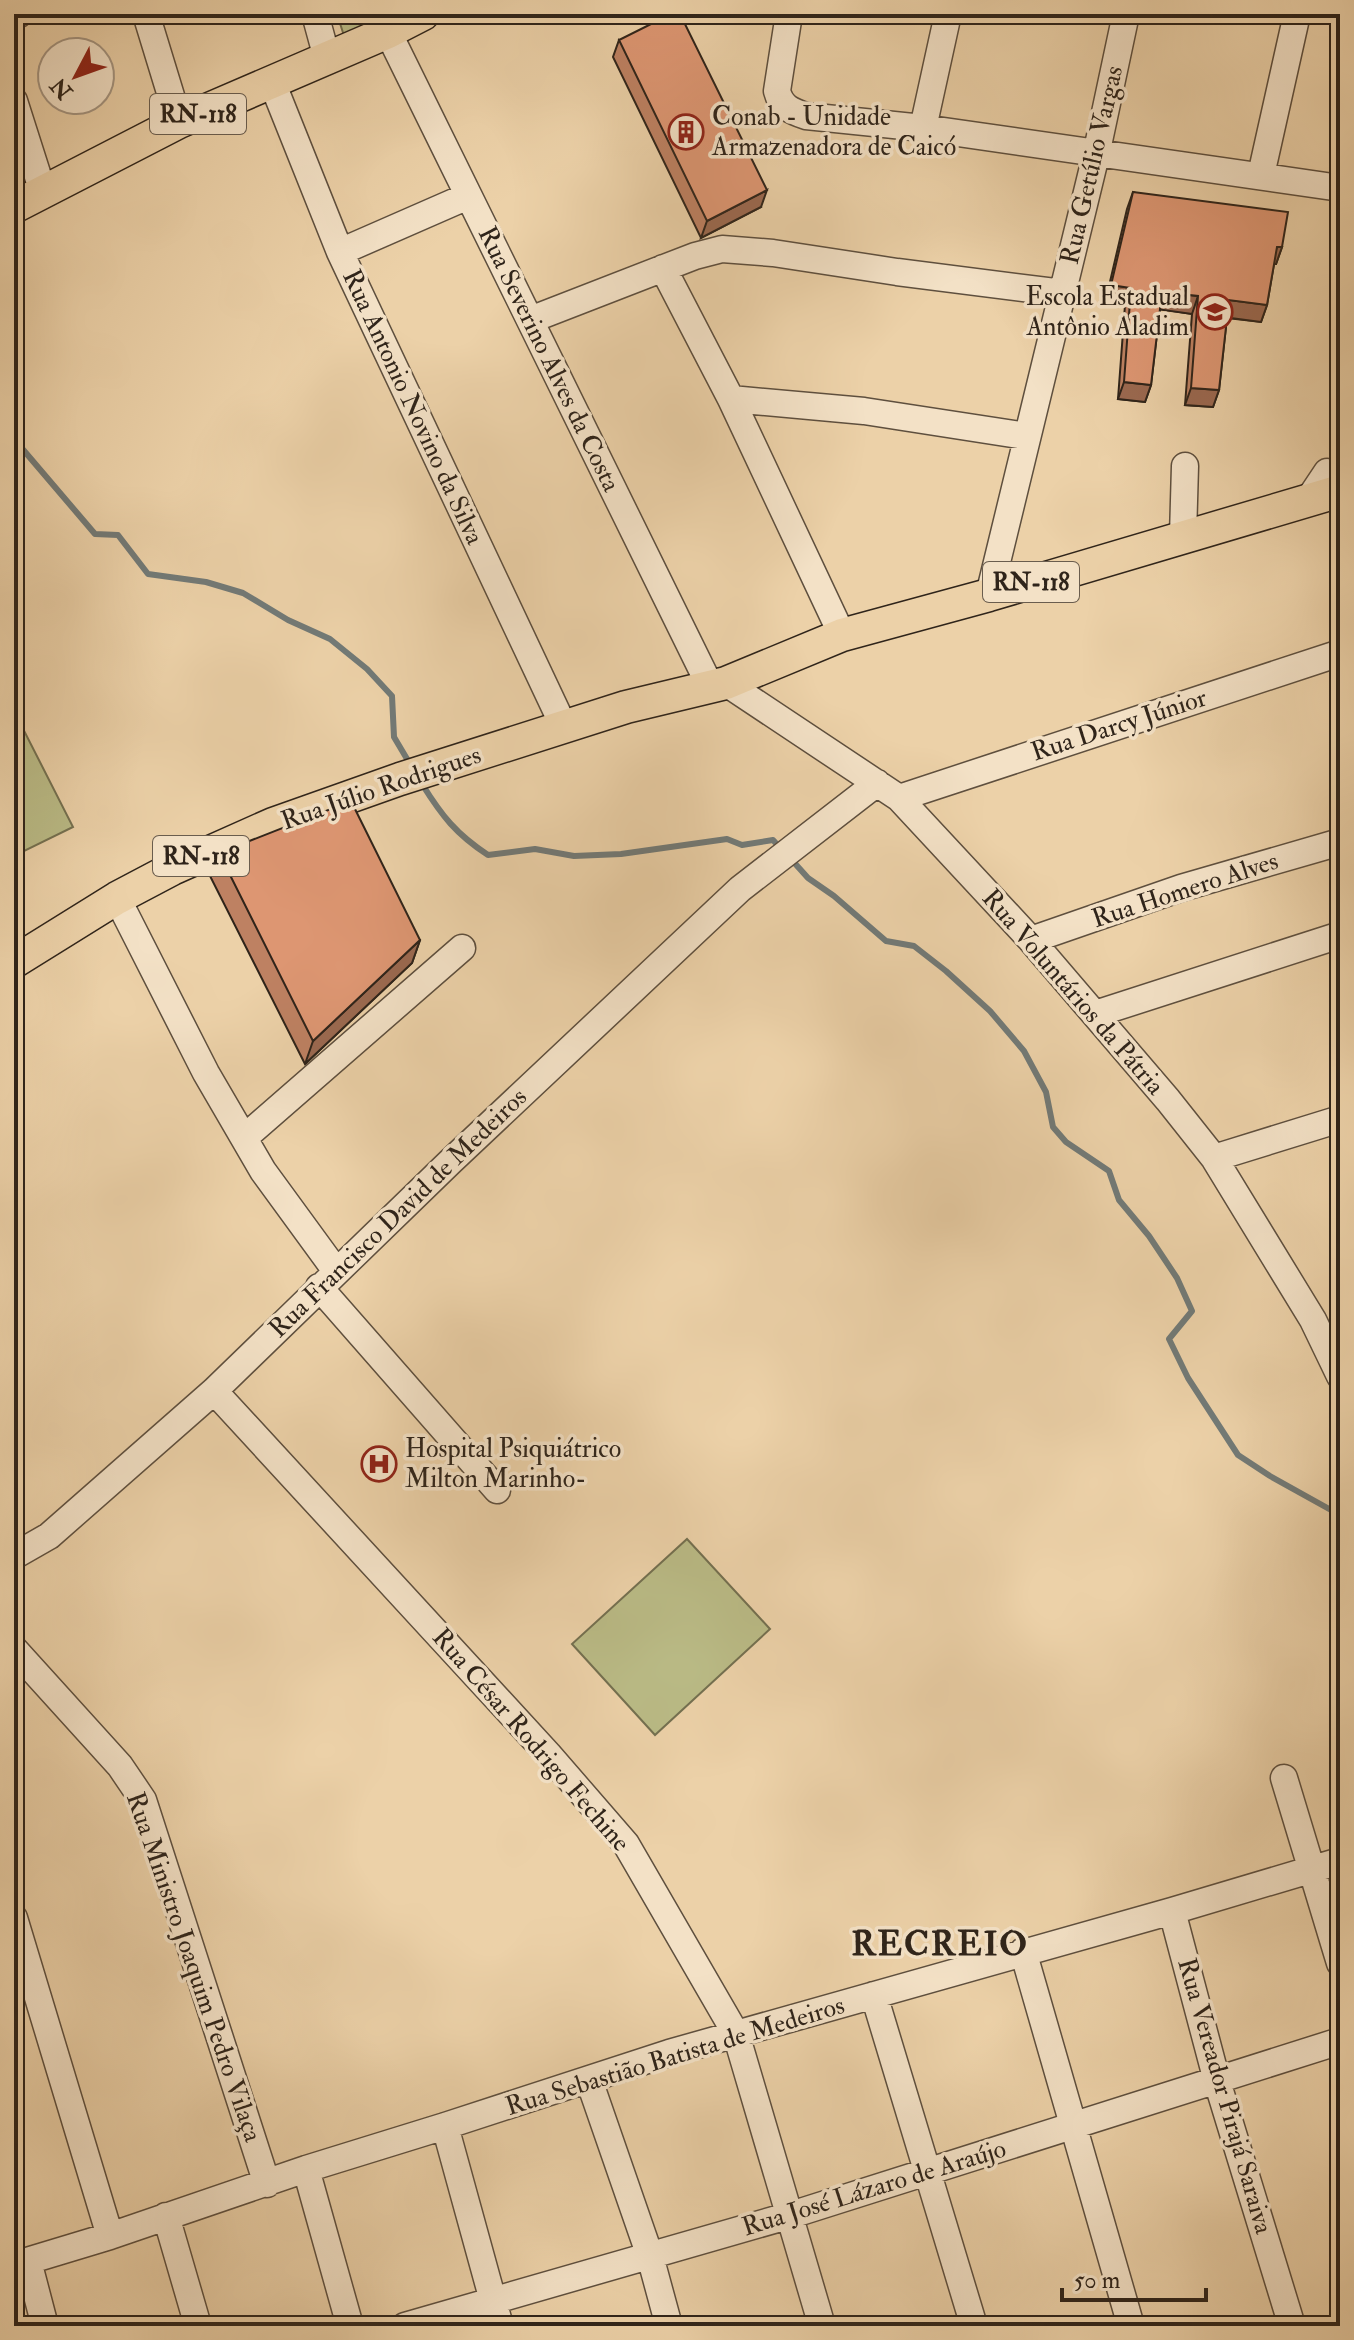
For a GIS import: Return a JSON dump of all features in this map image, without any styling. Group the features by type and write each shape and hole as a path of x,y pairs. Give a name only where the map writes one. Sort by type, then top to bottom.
{"main road":[{"name":"RN-118","path":"14,207 179,122 423,14"},
{"name":"RN-118","path":"718,684 842,635 989,595 1183,536 1325,487"},
{"name":"Rua Júlio Rodrigues","path":"14,962 117,898 172,869 273,824 400,779 564,727 718,684"}],"street":[{"path":"146,14 179,122"},
{"path":"315,14 327,58"},
{"path":"789,14 777,91 780,102 792,112 1340,188"},
{"path":"923,128 948,14"},
{"name":"Rua Getúlio Vargas","path":"989,595 1096,155 1126,14"},
{"path":"1261,175 1297,14"},
{"name":"Rua Severino Alves da Costa","path":"388,32 530,320 718,684"},
{"name":"Rua Antonio Novino da Silva","path":"272,82 340,252 564,727"},
{"path":"14,101 43,192"},
{"path":"340,252 468,196"},
{"path":"530,320 663,268 722,249 773,253 1063,293"},
{"path":"663,268 731,399 842,635"},
{"path":"731,399 864,411 1026,436"},
{"path":"1183,536 1185,466"},
{"name":"Rua Darcy Júnior","path":"888,790 1340,653"},
{"name":"Rua Voluntários da Pátria","path":"718,684 888,790 1031,940 1214,1158 1313,1320 1340,1376"},
{"name":"Rua Francisco David de Medeiros","path":"16,1552 49,1536 214,1391 710,916 797,844 888,790"},
{"name":"Rua Homero Alves","path":"1031,940 1181,888 1340,842"},
{"path":"117,898 206,1073 328,1279 497,1490"},
{"path":"1095,1014 1340,935"},
{"path":"244,1138 462,948"},
{"path":"1214,1158 1340,1119"},
{"name":"Rua César Rodrigo Fechine","path":"214,1391 548,1754 626,1844 736,2034 822,2326"},
{"name":"Rua Ministro Joaquim Pedro Vilaça","path":"14,1649 120,1766 143,1800 267,2184"},
{"path":"1284,1778 1340,1963"},
{"name":"Rua Sebastião Batista de Medeiros","path":"21,2263 306,2169 736,2034 1340,1861"},
{"name":"Rua Vereador Pirajá Saraiva","path":"1172,1911 1217,2081 1292,2326"},
{"path":"14,1918 110,2236"},
{"path":"1023,1951 1131,2326"},
{"path":"874,1995 974,2326"},
{"name":"Rua José Lázaro de Araújo","path":"405,2326 791,2215 1340,2041"},
{"path":"589,2080 650,2256 669,2326"},
{"path":"445,2126 500,2326"},
{"path":"306,2169 350,2326"},
{"path":"166,2216 198,2326"},
{"path":"21,2263 45,2326"}],"green space":[{"path":"337,14 412,14 346,42"},
{"path":"14,711 73,827 14,856"},
{"path":"687,1539 770,1629 655,1735 572,1644"}],"building":[{"name":"Conab - Unidade Armazenadora de Caicó","path":"671,14 680,14 767,190 707,221 619,40"},
{"path":"1133,192 1288,212 1282,247 1277,247 1267,305 1229,300 1219,390 1191,388 1198,296 1162,292 1151,385 1124,382 1131,288 1111,285"},
{"path":"351,801 420,940 313,1041 219,853"}],"waterway":[{"path":"14,439 95,534 118,535 148,574 206,582 243,593 288,620 330,639 367,669 392,696 394,737 410,764"},
{"path":"422,784 450,824 488,855 535,849 574,856 621,854 727,839 742,845 773,840 782,850"},
{"path":"790,858 808,878 886,941 914,946 946,971 990,1011 1024,1051 1046,1092 1053,1127 1066,1142 1109,1171 1119,1200 1149,1236 1177,1278 1192,1311 1169,1339 1188,1378 1238,1455 1340,1515"}],"place":[{"name":"Conab - Unidade Armazenadora de Caicó","path":"686,132"},
{"name":"Escola Estadual Antônio Aladim","path":"1215,312"},
{"name":"Hospital Psiquiátrico Milton Marinho-","path":"379,1464"}],"district":[{"name":"RECREIO","path":"940,1944"}]}
